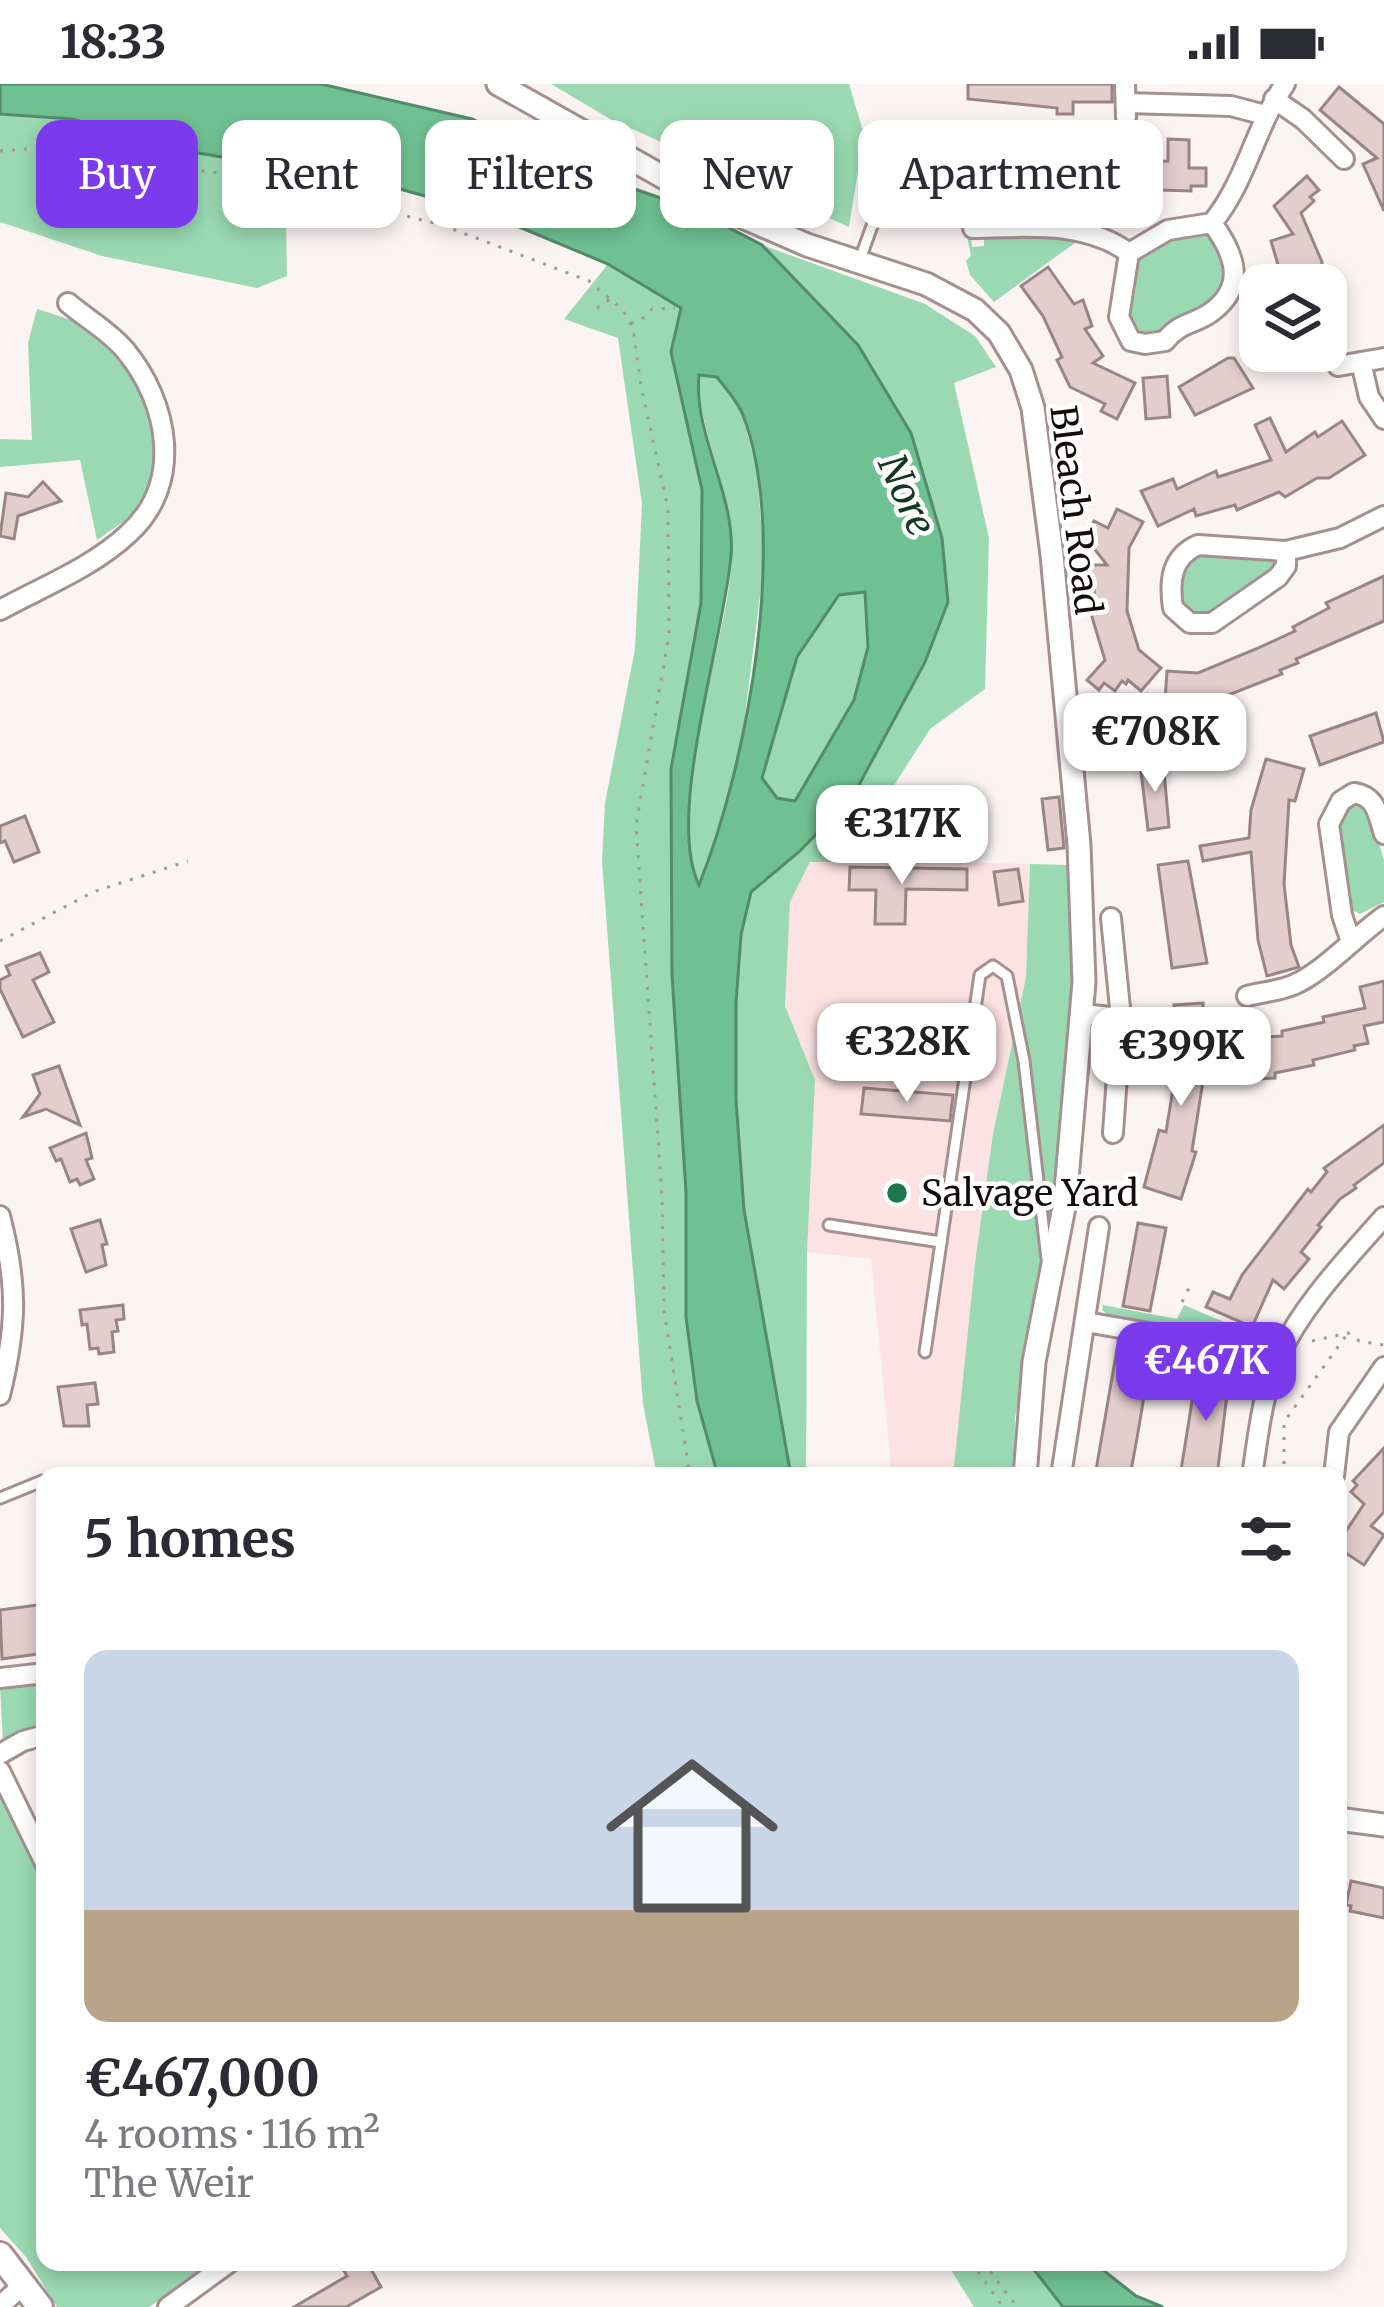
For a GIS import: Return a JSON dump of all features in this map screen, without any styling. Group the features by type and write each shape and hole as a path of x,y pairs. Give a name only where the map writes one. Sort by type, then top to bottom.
{"main road":[{"path":"0,2255 40,2307"}],"street":[{"name":"Bleach Road","path":"498,84 807,245 926,284 975,310 999,333 1021,370 1033,408 1052,555 1078,845 1082,1014 1065,1202 1034,1362 1026,1467"},
{"path":"1212,223 1234,256 1228,292 1215,309 1179,325 1165,341 1138,344 1121,326 1129,253 1168,230 1212,223 1233,195 1275,100"},
{"path":"1126,102 1232,106 1275,100 1303,119 1344,159"},
{"path":"973,228 1069,230 1097,236 1129,253"},
{"path":"0,610 130,534 152,506 165,469 164,428 142,374 116,341 68,303"},
{"path":"1347,364 1384,358"},
{"path":"1361,362 1369,397 1384,418"},
{"path":"1286,551 1286,566 1278,577 1211,623 1190,623 1173,608 1172,571 1189,549 1210,544 1286,551 1340,538 1384,516"},
{"path":"1350,939 1329,824 1332,811 1354,794 1366,795 1384,834"},
{"path":"1247,996 1294,985 1384,916"},
{"path":"1111,918 1121,1018 1113,1133"},
{"path":"1082,1014 1121,1018"},
{"path":"0,1216 14,1268 14,1340 0,1395"},
{"path":"1253,1467 1279,1356 1327,1284 1384,1217"},
{"path":"1062,1467 1099,1227"},
{"path":"1086,1322 1279,1356"},
{"path":"1333,1467 1330,1429 1384,1367"},
{"path":"0,1678 36,1674"},
{"path":"0,1754 36,1737"},
{"path":"0,1771 36,1845"},
{"path":"1347,1820 1384,1825"},
{"path":"168,2307 218,2271"},
{"path":"0,2306 24,2284"}],"lane":[{"path":"859,262 871,228"},
{"path":"925,1352 980,975 993,966 1007,976 1024,1061 1050,1282"},
{"path":"829,1226 941,1242"},
{"path":"0,1498 36,1483"}],"path":[{"path":"0,151 56,147 115,163 249,176 280,199 330,197 442,225 589,281 612,298 631,323 668,509 669,635 636,825 662,1196 664,1310 689,1467"},
{"path":"597,308 612,298"},
{"path":"631,323 652,309 675,308"},
{"path":"0,941 93,892 188,861"},
{"path":"1182,1302 1191,1284"},
{"path":"1284,1467 1284,1422 1348,1333"},
{"path":"1301,1338 1310,1341 1348,1333 1384,1345"},
{"path":"977,2271 1003,2307"},
{"path":"989,2271 1017,2307"}],"shaded area":[{"path":"551,84 849,84 860,120 849,227 834,220 834,120 660,120 660,142 636,131 636,120 610,119"},
{"path":"0,114 72,119 76,120 36,120 36,228 198,228 198,153 222,157 222,228 286,228 287,276 257,288 102,256 0,222"},
{"path":"1202,231 1217,246 1224,264 1217,292 1160,334 1139,332 1130,319 1137,259 1166,241"},
{"path":"1047,234 1079,240 994,302 970,275 967,236 971,235 972,247 984,246 984,235"},
{"path":"762,245 925,304 975,336 996,367 954,383 989,538 985,689 930,729 845,862 810,862 790,902 785,1006 815,1080 807,1253 806,1467 789,1467 744,1210 736,1100 741,935 750,893 800,851 853,796 925,662 948,601 858,345"},
{"path":"608,264 682,308 672,352 702,490 701,603 671,769 672,975 686,1192 686,1317 697,1401 715,1467 655,1467 643,1404 602,861 605,803 635,649 642,504 618,338 564,319"},
{"path":"37,309 87,325 114,347 154,406 157,468 133,515 97,540 80,460 0,467 0,439 32,440 28,343"},
{"path":"698,375 717,377 742,412 757,471 764,563 739,764 699,887 690,851 692,767 732,554 728,509 704,420"},
{"path":"1205,551 1275,559 1277,565 1213,611 1195,615 1180,603 1179,567"},
{"path":"865,592 868,647 854,700 795,802 776,798 762,778 797,657 839,594"},
{"path":"1351,801 1367,803 1384,860 1384,902 1360,914 1350,909 1337,823"},
{"name":"Salvage Yard","path":"897,834 971,836 978,863 1030,864 1026,977 993,1134 954,1467 891,1467 871,1259 807,1252 815,1080 785,1006 790,902 810,862 854,862"},
{"path":"1030,864 1068,865 1074,1007 1057,1198 1015,1418 1014,1467 954,1467 993,1134 1026,977"},
{"path":"1103,1305 1177,1319 1184,1305 1257,1336 1256,1340 1108,1315"},
{"path":"36,1680 36,1731 3,1744 0,1685"},
{"path":"0,1790 36,1864 36,2271 203,2271 149,2307 57,2307 26,2257 0,2228"},
{"path":"952,2271 1035,2271 1063,2307 974,2307"}],"water":[{"path":"0,84 321,84 474,120 425,120 425,196 401,189 401,120 222,120 222,157 198,153 198,120 76,120 0,114"},
{"name":"Nore","path":"636,189 660,198 660,228 729,228 762,245 858,345 911,433 942,538 948,602 925,662 853,796 800,851 751,892 741,935 736,1100 744,1210 789,1467 715,1467 697,1401 686,1317 686,1192 672,975 671,769 701,603 702,490 671,352 681,308 608,264 521,228 636,228","holes":["699,375 717,377 735,400 757,466 762,586 757,652 733,779 699,885 690,854 692,772 731,556 727,510 702,420","865,592 868,647 854,700 795,801 777,798 762,778 797,657 839,595"]},
{"path":"1035,2271 1104,2271 1136,2296 1163,2307 1063,2307"}],"building":[{"path":"968,84 1112,84 1112,102 1073,102 1073,114 1057,114 1057,108 968,99"},
{"path":"1339,87 1384,124 1384,211 1363,164 1377,158 1320,110"},
{"path":"1168,139 1189,140 1189,168 1206,168 1206,186 1163,190 1163,161 1168,161"},
{"path":"1307,176 1319,190 1301,213 1322,264 1278,264 1271,241 1293,234 1274,206"},
{"path":"1048,267 1074,304 1083,300 1092,326 1085,329 1103,356 1093,363 1135,383 1117,419 1101,411 1105,404 1070,387 1043,316 1021,286"},
{"path":"1234,358 1253,388 1195,415 1179,387"},
{"path":"1167,376 1170,417 1146,419 1143,378"},
{"path":"1270,418 1286,452 1342,421 1365,455 1329,478 1317,478 1285,497 1279,492 1237,510 1235,505 1196,516 1194,509 1158,526 1141,491 1173,479 1177,489 1216,471 1218,477 1271,460 1255,425"},
{"path":"43,482 61,501 18,516 14,539 0,536 6,493 28,497"},
{"path":"1117,509 1143,522 1129,548 1127,611 1139,650 1161,668 1141,691 1128,680 1115,691 1104,683 1099,690 1087,680 1105,660 1092,617 1095,583 1090,583 1091,565 1107,565 1086,538 1094,521 1108,528"},
{"path":"1384,576 1384,621 1296,659 1298,663 1280,670 1282,674 1208,703 1180,701 1179,717 1164,716 1167,671 1198,673 1256,649 1295,631 1293,627 1329,608 1326,603"},
{"path":"1376,713 1384,742 1320,765 1310,736"},
{"path":"1266,759 1304,769 1295,801 1289,800 1284,884 1291,945 1299,967 1267,976 1258,940 1251,852 1203,861 1200,846 1249,838 1251,810"},
{"path":"1163,760 1169,827 1148,830 1140,763"},
{"path":"1059,797 1064,848 1048,850 1042,799"},
{"path":"25,816 39,852 14,862 5,841 0,843 0,826"},
{"path":"1188,861 1207,963 1172,968 1158,865"},
{"path":"850,867 967,869 967,890 906,889 905,924 875,924 876,890 849,890"},
{"path":"1018,869 1023,901 999,905 994,872"},
{"path":"40,953 49,972 33,980 54,1022 23,1037 0,980 10,975 6,966"},
{"path":"1384,981 1384,1022 1364,1026 1368,1043 1313,1060 1314,1065 1275,1073 1275,1078 1259,1079 1258,1070 1237,1071 1235,1039 1282,1036 1282,1031 1324,1022 1323,1017 1365,1008 1360,987"},
{"path":"1203,1003 1205,1068 1192,1151 1196,1152 1181,1199 1144,1187 1159,1130 1166,1132 1178,1058 1183,1059 1182,1022 1175,1022 1174,1005"},
{"path":"59,1066 80,1125 46,1109 23,1117 40,1094 33,1075"},
{"path":"864,1088 953,1095 950,1121 861,1114"},
{"path":"1384,1125 1384,1163 1354,1185 1318,1225 1321,1227 1301,1252 1309,1259 1284,1289 1273,1280 1252,1327 1206,1307 1213,1292 1230,1299 1242,1275 1308,1189 1311,1192 1327,1172 1324,1168"},
{"path":"86,1133 92,1158 86,1160 94,1179 80,1185 77,1179 70,1182 61,1159 56,1161 50,1148"},
{"path":"100,1220 107,1244 102,1245 106,1265 86,1272 71,1229"},
{"path":"1138,1223 1166,1228 1150,1311 1123,1306"},
{"path":"123,1305 124,1319 116,1320 118,1331 112,1332 114,1352 99,1354 98,1348 90,1349 80,1310"},
{"path":"1117,1349 1151,1355 1132,1467 1097,1467"},
{"path":"1207,1366 1230,1370 1218,1467 1181,1467 1197,1371 1205,1373"},
{"path":"95,1383 98,1404 87,1405 89,1426 64,1426 58,1387"},
{"path":"1384,1448 1384,1512 1371,1526 1384,1535 1364,1565 1347,1554 1347,1530 1364,1504 1351,1492 1357,1485 1353,1481"},
{"path":"36,1605 36,1654 2,1659 0,1610"},
{"path":"1351,1881 1384,1888 1384,1918 1350,1911"},
{"path":"344,2271 372,2271 381,2287 346,2307 294,2307 347,2276"}],"place":[{"name":"Salvage Yard","path":"897,1193"}]}
